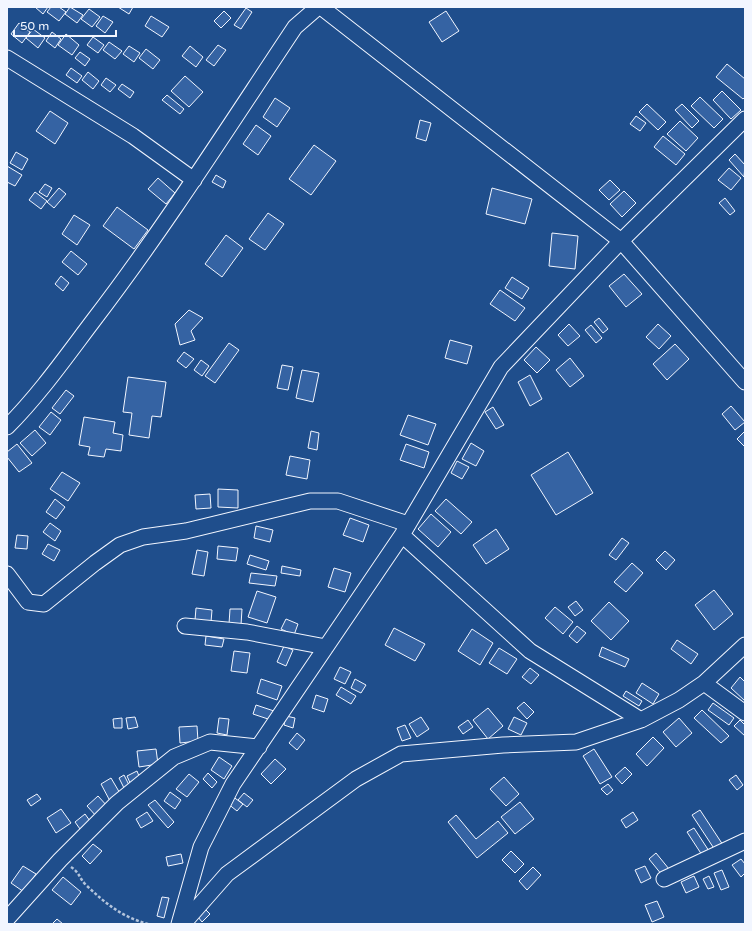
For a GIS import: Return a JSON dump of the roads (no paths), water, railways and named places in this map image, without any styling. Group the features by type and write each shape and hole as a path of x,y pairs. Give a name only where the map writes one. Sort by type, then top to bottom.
{"street":[{"path":"7,427 31,402 122,284 194,180 295,27 320,7 621,241 745,382"},
{"path":"7,58 133,136 194,180"},
{"path":"179,924 201,847 233,784 405,530 501,367 621,241 745,119"},
{"path":"7,574 28,602 36,605 44,604 120,545 143,537 194,529 310,501 338,501 405,530 530,651 641,720"},
{"path":"185,626 247,632 326,647"},
{"path":"184,924 227,874 356,779 402,754 503,745 576,742 641,720 679,700 704,683 745,645"},
{"path":"704,683 745,714"},
{"path":"7,919 60,860 117,803 174,757 210,742 259,747"},
{"path":"664,879 745,841"}]}
